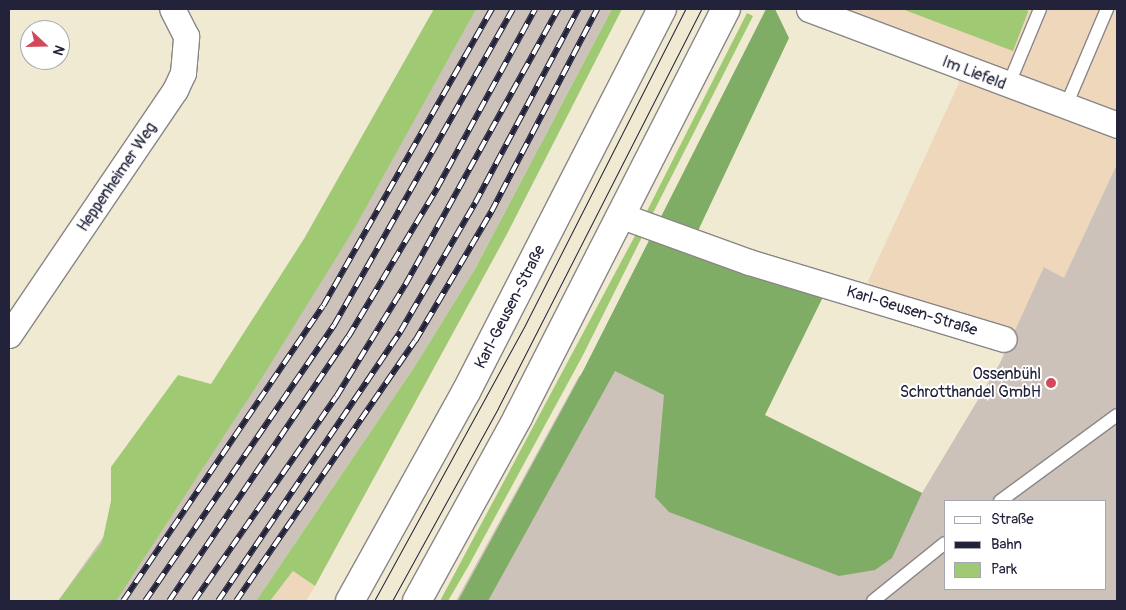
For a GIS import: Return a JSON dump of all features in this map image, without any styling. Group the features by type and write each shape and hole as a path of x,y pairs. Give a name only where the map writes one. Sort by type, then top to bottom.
{"main road":[{"name":"Karl-Geusen-Straße","path":"350,601 466,392 662,9"},
{"path":"417,601 622,216 726,9"}],"street":[{"name":"Heppenheimer Weg","path":"9,335 175,90 183,73 186,44 172,9"},
{"name":"Im Liefeld","path":"809,9 833,14 1064,108 1117,125"},
{"name":"Karl-Geusen-Straße","path":"622,216 749,262 1004,339"}],"lane":[{"path":"1008,86 1040,9"},
{"path":"1064,108 1107,9"},
{"path":"1001,500 1117,415"},
{"path":"873,601 944,543"}],"shaded area":[{"path":"434,9 612,9 475,269 413,369 256,601 58,601 211,385 304,239"},
{"path":"835,9 1117,9 1117,164 1064,279 1045,267 1013,335 878,299 868,281 959,83 948,61"},
{"name":"Ossenbühl Schrotthandel GmbH","path":"1117,164 1117,601 456,601 579,376 614,368 764,417 922,493 1000,363 1044,267 1064,278"},
{"path":"293,571 315,586 306,601 270,601"}],"green space":[{"path":"434,9 476,9 354,229 263,376 116,601 58,601 102,543 111,501 111,467 178,375 211,384 304,239"},
{"path":"612,9 622,9 507,234 315,586 293,571 270,601 256,601 413,369 475,269"},
{"path":"766,9 775,9 789,38 696,235 823,297 765,415 922,493 892,558 875,570 839,576 669,512 655,497 664,395 615,371 488,601 458,601 584,369"},
{"path":"902,9 1027,9 1028,12 1013,51"},
{"path":"747,13 753,16 649,221 644,217"},
{"path":"637,232 643,235 582,357 469,565 448,601 440,601"}],"tram line":[{"path":"374,601 524,327 685,9"},
{"path":"392,601 498,408 701,9"}],"railway":[{"path":"123,601 323,306 492,9"},
{"path":"145,601 334,325 513,9"},
{"path":"169,601 348,337 437,188 535,9"},
{"path":"194,601 336,397 405,285 558,9"},
{"path":"218,601 400,332 475,203 578,9"},
{"path":"236,601 415,341 491,212 597,9"}],"place":[{"name":"Ossenbühl Schrotthandel GmbH","path":"1051,383"}]}
